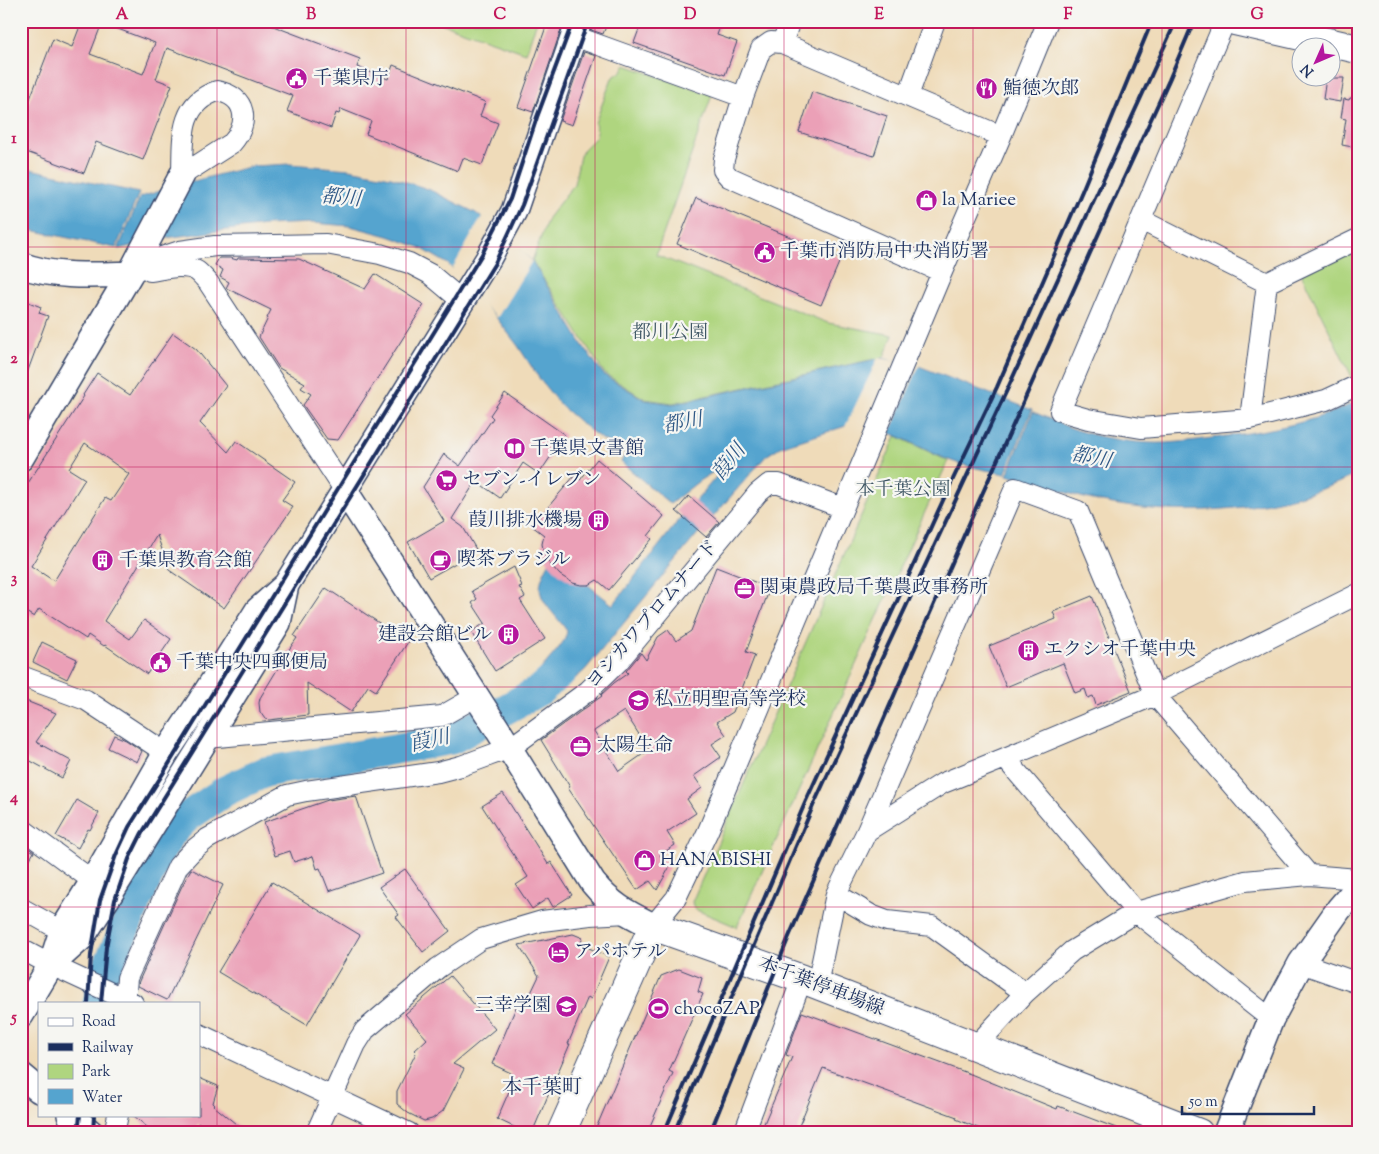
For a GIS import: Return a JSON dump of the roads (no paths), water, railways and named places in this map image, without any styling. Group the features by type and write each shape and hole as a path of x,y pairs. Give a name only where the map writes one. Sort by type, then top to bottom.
{"main road":[{"path":"1235,21 1358,49"},
{"path":"561,1133 653,926"},
{"name":"本千葉停車場線","path":"653,926 810,982 1199,1133"}],"street":[{"path":"782,43 790,21"},
{"path":"908,96 935,21"},
{"path":"21,265 50,273 78,275 130,274 186,267 197,271 208,282 504,739 593,883 614,905 653,926 676,898 708,831 1048,21"},
{"path":"1225,21 1060,411 1088,419 1141,428 1250,419 1326,400 1358,385"},
{"path":"21,1015 51,965 62,931 93,881 166,753 258,610 286,585 488,259 514,211 577,28 743,98"},
{"path":"942,272 729,177 724,170 724,160 743,98 761,49 771,42 782,43 1001,136"},
{"path":"21,458 130,274 182,175"},
{"path":"1140,220 1267,283"},
{"path":"1267,283 1358,239"},
{"path":"130,274 156,259 180,251 215,246 326,244 380,254 409,263 430,274 462,301"},
{"path":"1250,419 1267,283"},
{"name":"ヨシカワプロムナード","path":"124,1000 127,978 178,866 207,839 287,795 306,790 438,772 462,766 504,739 588,691 618,662 758,493 769,484 779,484 843,508"},
{"path":"744,1133 810,982 836,894 867,831 1015,488 1078,511 1155,694 1309,875"},
{"path":"51,965 82,937 278,623 286,585"},
{"path":"867,831 944,783 1155,694 1358,594"},
{"path":"21,676 86,700 166,753"},
{"path":"206,738 442,716 480,702"},
{"path":"1005,758 1136,912 1271,1019"},
{"path":"21,828 93,881"},
{"path":"976,1046 1025,993 1072,951 1136,912 1245,881 1309,875 1358,879"},
{"path":"1226,1133 1271,1019 1302,963 1339,909 1358,887"},
{"path":"836,894 871,916 887,921 932,926 1025,993"},
{"path":"21,908 62,931"},
{"path":"316,1133 356,1044 365,1030 438,968 481,939 542,921 590,914 628,912"},
{"path":"21,949 124,1000"},
{"path":"1302,963 1358,983"},
{"path":"200,1034 409,1133"},
{"path":"21,1075 38,1089"},
{"path":"114,1133 118,1116"}],"water":[{"name":"都川","path":"290,164 349,169 391,177 428,189 476,213 532,261 583,346 604,375 645,400 673,404 881,358 916,365 1032,410 1005,474 956,462 890,433 852,424 780,447 766,456 713,517 695,502 720,472 718,469 670,504 621,462 626,452 600,438 560,405 495,316 448,264 419,247 350,226 313,223 265,225 165,238 118,249 140,197 253,166"},
{"path":"21,167 139,193 116,248 21,228"},
{"name":"都川","path":"1358,401 1358,474 1292,498 1257,505 1221,509 1150,509 1081,497 1007,475 1033,412 1076,430 1099,436 1137,442 1166,443 1282,427 1328,414"},
{"path":"682,516 700,531 585,670 553,694 532,706 521,689 533,680 558,649 565,639 567,631 546,604 540,589 545,570 553,557 613,605"}],"waterway":[{"name":"葭川","path":"98,1002 108,966 156,858 171,833 187,817 225,791 265,772 452,739 540,690 561,672"}],"railway":[{"path":"88,1002 91,955 100,900 116,855 129,827 482,254 510,199 537,117 573,21"},
{"path":"101,1002 106,947 115,900 129,859 142,833 495,263 522,205 588,21"},
{"path":"664,1133 805,803 945,496 997,387 1082,191 1152,21"},
{"path":"674,1133 813,806 1176,21"},
{"path":"710,1133 788,939 975,510 1194,21"},
{"path":"78,1133 80,1116"},
{"path":"93,1133 94,1116"}],"place":[{"name":"千葉県庁","path":"297,79"},
{"name":"鮨徳次郎","path":"987,89"},
{"name":"la Mariee","path":"926,200"},
{"name":"千葉市消防局中央消防署","path":"764,252"},
{"name":"千葉県文書館","path":"514,449"},
{"name":"セブン-イレブン","path":"447,480"},
{"name":"葭川排水機場","path":"598,521"},
{"name":"喫茶ブラジル","path":"441,560"},
{"name":"千葉県教育会館","path":"103,561"},
{"name":"関東農政局千葉農政事務所","path":"744,588"},
{"name":"建設会館ビル","path":"508,635"},
{"name":"エクシオ千葉中央","path":"1028,650"},
{"name":"千葉中央四郵便局","path":"160,663"},
{"name":"私立明聖高等学校","path":"638,700"},
{"name":"太陽生命","path":"581,746"},
{"name":"HANABISHI","path":"644,860"},
{"name":"アパホテル","path":"558,952"},
{"name":"三幸学園","path":"567,1006"},
{"name":"chocoZAP","path":"658,1009"}],"district":[{"name":"本千葉町","path":"542,1088"}],"park label":[{"name":"都川公園","path":"670,333"},
{"name":"本千葉公園","path":"903,490"}]}
